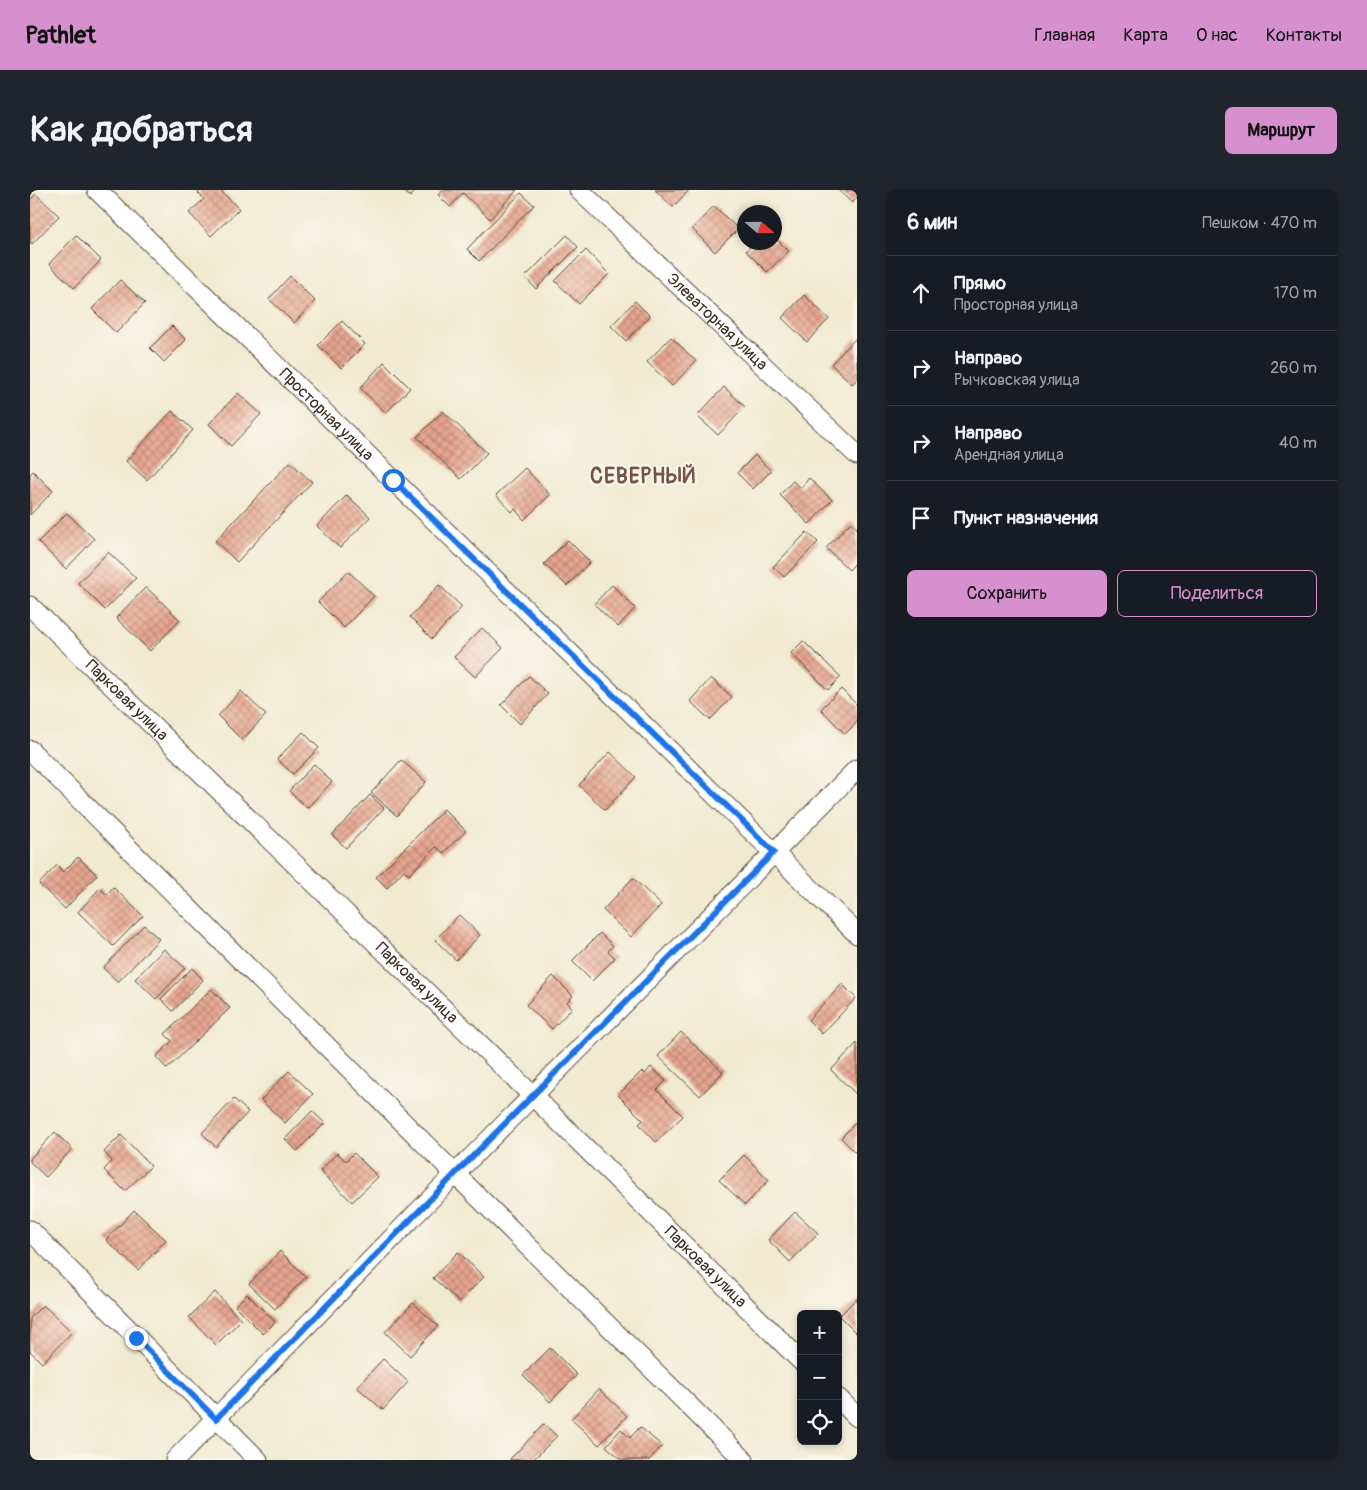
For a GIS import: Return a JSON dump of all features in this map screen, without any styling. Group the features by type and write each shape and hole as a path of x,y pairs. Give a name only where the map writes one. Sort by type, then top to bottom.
{"street":[{"name":"Просторная улица","path":"97,190 857,934"},
{"name":"Элеваторная улица","path":"579,190 857,455"},
{"name":"Парковая улица","path":"30,606 533,1096 797,1357"},
{"path":"30,750 744,1460"},
{"path":"175,1460 455,1174 857,769"},
{"path":"30,1230 258,1460"},
{"path":"840,1400 857,1417"}],"building":[{"path":"201,190 220,190 239,209 211,236 189,213 204,199 198,193"},
{"path":"403,190 417,190 410,197"},
{"path":"443,190 517,190 490,219 463,193 450,207 438,195"},
{"path":"655,190 689,190 673,207"},
{"path":"838,190 857,190 857,198 852,203"},
{"path":"521,193 534,205 479,261 467,249"},
{"path":"36,194 59,216 32,244 30,242 30,200"},
{"path":"714,206 737,230 715,252 692,229"},
{"path":"76,235 101,260 74,288 49,264"},
{"path":"567,235 578,247 536,289 525,277"},
{"path":"782,244 789,251 767,272 746,251 782,250"},
{"path":"586,250 609,274 579,304 555,281"},
{"path":"290,276 315,301 294,323 269,299"},
{"path":"120,280 145,303 116,333 92,309"},
{"path":"804,295 829,319 807,342 782,318"},
{"path":"635,301 650,316 626,341 611,326"},
{"path":"342,321 365,344 341,368 318,345"},
{"path":"172,326 186,340 164,362 150,348"},
{"path":"671,337 696,361 672,386 647,362"},
{"path":"857,337 857,379 852,384 831,364"},
{"path":"384,362 410,388 386,413 360,388"},
{"path":"724,387 745,407 718,435 697,416"},
{"path":"238,393 261,414 231,446 209,424"},
{"path":"172,411 193,430 147,480 126,461"},
{"path":"443,411 487,453 461,479 417,437"},
{"path":"755,455 771,471 753,489 737,473"},
{"path":"290,462 312,482 237,562 215,541"},
{"path":"525,468 550,495 524,520 515,509 512,512 496,495"},
{"path":"33,471 53,491 30,515 30,474"},
{"path":"809,478 832,500 809,524 780,495 793,481 801,488"},
{"path":"347,495 370,517 340,548 317,526"},
{"path":"67,513 94,539 66,569 38,542"},
{"path":"851,522 857,528 857,561 849,570 826,548"},
{"path":"807,532 818,542 784,577 773,567"},
{"path":"568,540 590,562 567,586 544,564"},
{"path":"108,552 136,578 105,610 78,583"},
{"path":"348,571 374,596 344,628 318,602"},
{"path":"439,585 462,607 432,639 410,617"},
{"path":"612,585 635,608 618,627 594,604"},
{"path":"146,587 180,620 150,651 116,618"},
{"path":"482,628 503,648 475,677 454,657"},
{"path":"803,641 841,677 828,690 791,653"},
{"path":"529,676 548,694 520,724 501,705"},
{"path":"711,678 732,697 710,720 690,701"},
{"path":"841,689 857,705 857,722 845,734 821,709"},
{"path":"241,691 266,715 242,740 218,716"},
{"path":"303,732 319,748 293,774 277,759"},
{"path":"610,752 636,777 605,810 579,785"},
{"path":"401,760 426,782 397,816 371,793"},
{"path":"314,764 332,782 307,808 289,791"},
{"path":"370,795 384,808 346,848 332,835"},
{"path":"444,809 466,831 443,853 436,847 409,875 404,870 387,888 376,877"},
{"path":"78,857 97,875 65,909 39,884 57,865 63,872"},
{"path":"633,878 661,905 631,937 603,910"},
{"path":"113,887 143,916 113,946 78,912 100,888 107,895"},
{"path":"459,915 480,935 456,960 435,940"},
{"path":"144,925 159,939 118,982 103,968"},
{"path":"600,933 613,946 608,951 615,958 592,981 572,961"},
{"path":"164,949 185,968 156,999 135,979"},
{"path":"192,968 203,980 173,1011 161,999"},
{"path":"553,976 573,996 567,1002 572,1008 552,1029 526,1005"},
{"path":"842,984 856,998 822,1034 808,1020"},
{"path":"211,989 230,1008 167,1069 156,1057 172,1041 165,1034"},
{"path":"681,1032 723,1072 700,1096 658,1056"},
{"path":"857,1043 857,1095 831,1070"},
{"path":"651,1067 666,1081 657,1090 683,1116 656,1142 639,1124 643,1120 618,1095 642,1071 645,1074"},
{"path":"289,1071 313,1094 285,1123 261,1100"},
{"path":"234,1099 248,1112 216,1147 202,1133"},
{"path":"312,1111 325,1123 297,1151 285,1139"},
{"path":"857,1121 857,1154 841,1138"},
{"path":"55,1132 72,1149 46,1177 30,1162 30,1159"},
{"path":"121,1135 151,1166 125,1191 104,1170 112,1161 104,1152"},
{"path":"337,1153 346,1161 354,1153 378,1177 352,1202 320,1171"},
{"path":"744,1155 769,1180 745,1205 719,1180"},
{"path":"134,1210 166,1240 138,1270 106,1240"},
{"path":"795,1212 818,1233 790,1262 768,1240"},
{"path":"280,1251 306,1277 275,1309 249,1284"},
{"path":"458,1252 484,1277 459,1302 433,1278"},
{"path":"215,1292 241,1320 216,1345 189,1317"},
{"path":"247,1294 275,1322 263,1334 235,1306"},
{"path":"857,1298 857,1334 842,1319 842,1313"},
{"path":"413,1303 438,1326 410,1356 385,1332"},
{"path":"43,1305 72,1332 42,1363 30,1351 30,1318"},
{"path":"550,1348 577,1375 550,1402 523,1375"},
{"path":"383,1359 408,1382 383,1410 357,1387"},
{"path":"599,1389 627,1416 599,1445 571,1419"},
{"path":"544,1424 557,1436 533,1460 511,1460 510,1459"},
{"path":"640,1427 662,1446 649,1460 622,1460 606,1446 621,1429 630,1438"}],"district":[{"name":"СЕВЕРНЫЙ","path":"643,476"}],"route":[{"path":"136,1338 216,1419 455,1174 774,852 393,480"}]}
